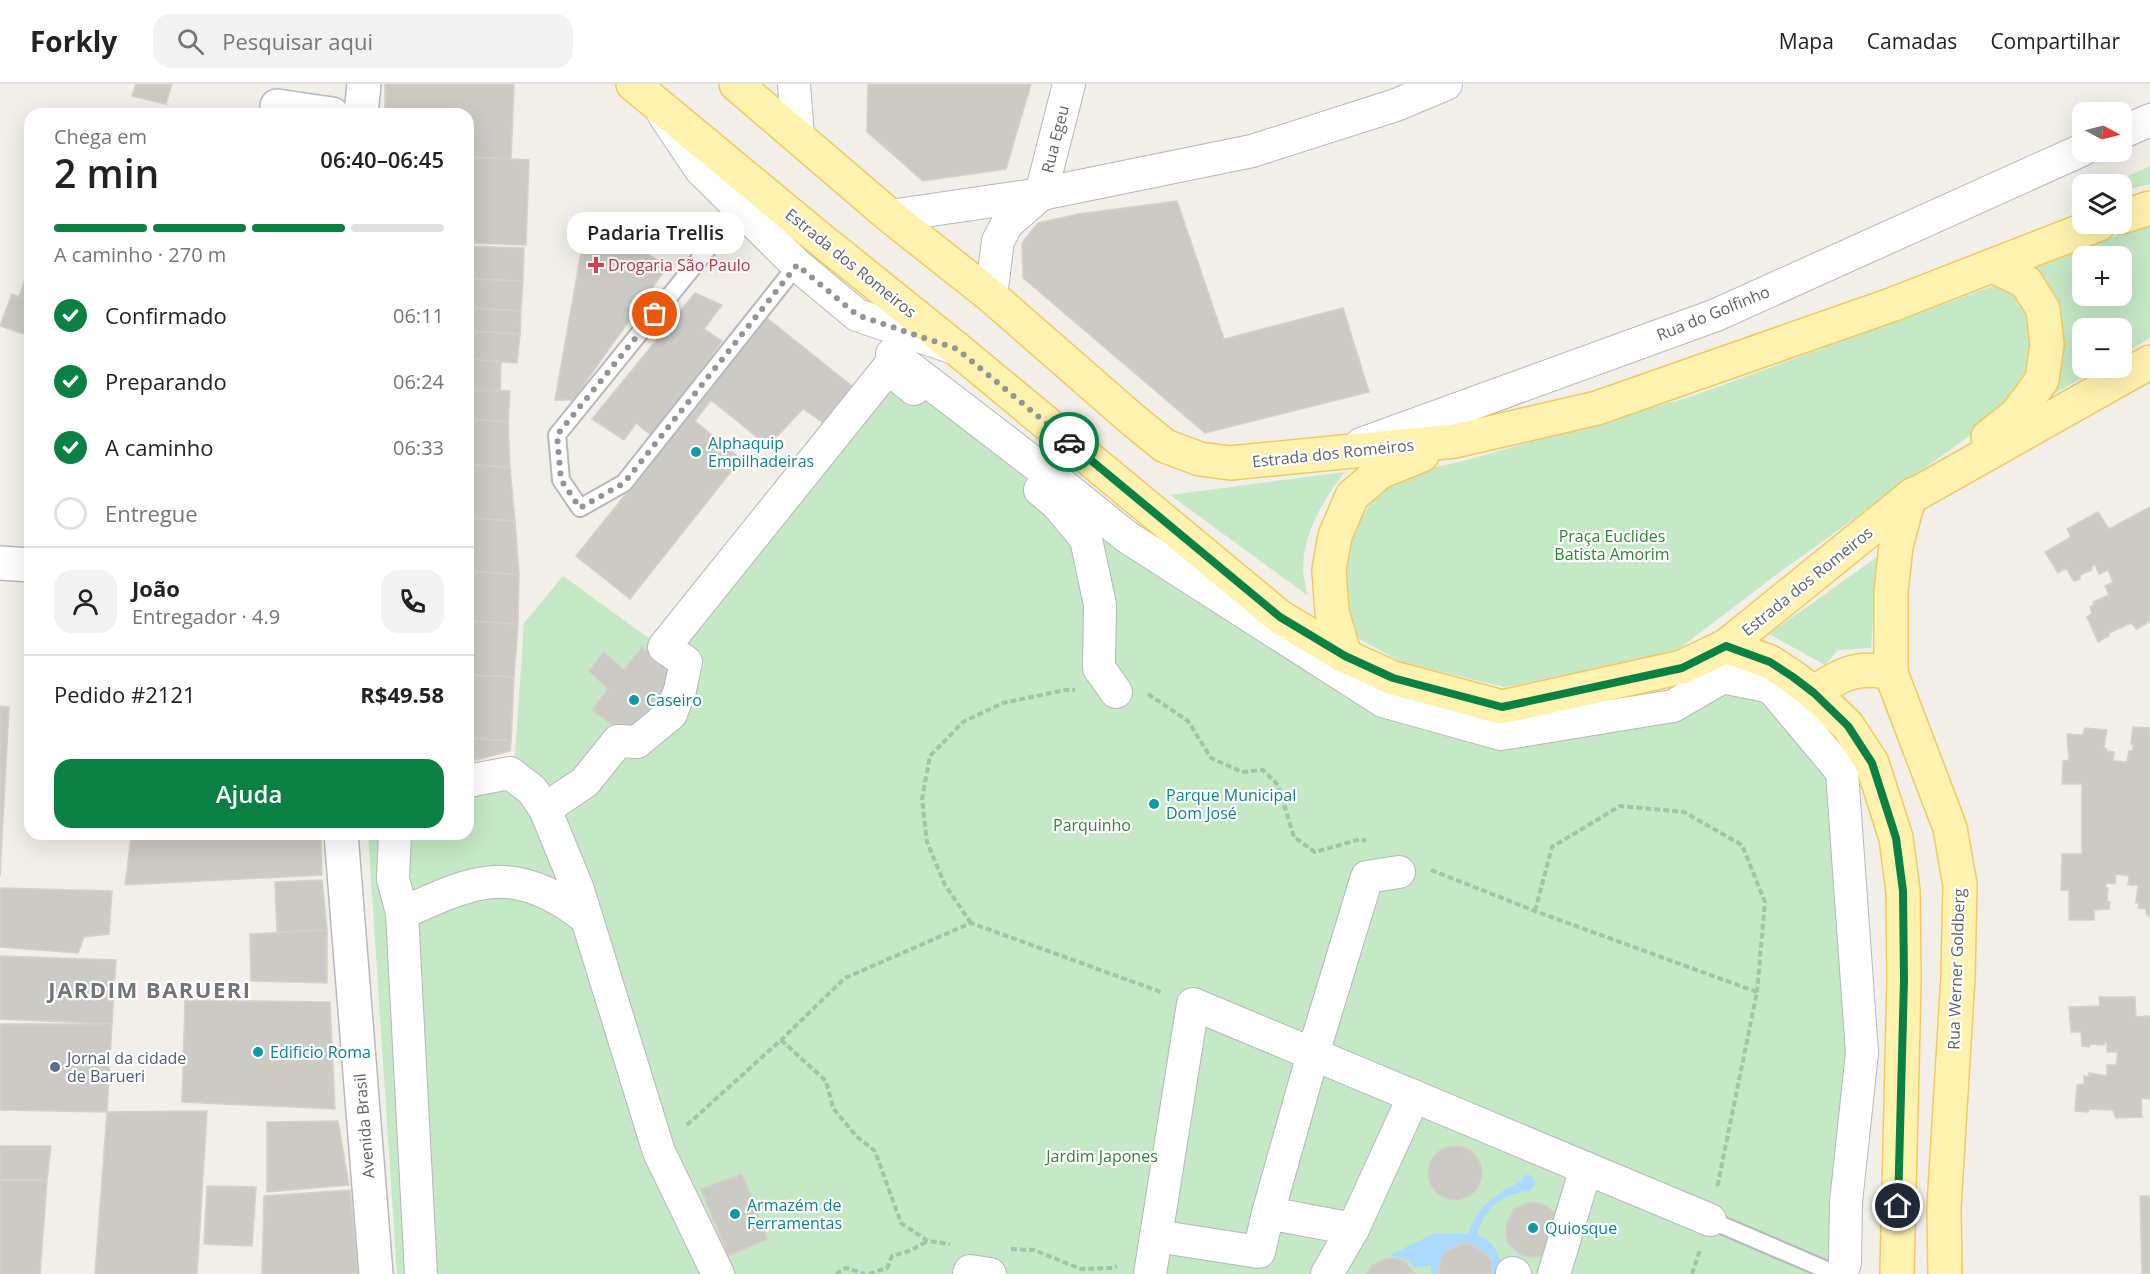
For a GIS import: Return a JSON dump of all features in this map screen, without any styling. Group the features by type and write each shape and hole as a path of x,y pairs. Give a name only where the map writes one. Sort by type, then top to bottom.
{"main road":[{"name":"Estrada dos Romeiros","path":"736,84 1165,446 1200,459 1230,463 1455,441 1597,408 1891,305 2074,234"},
{"name":"Estrada dos Romeiros","path":"644,93 1280,617 1345,656 1393,678 1502,707 1682,668 1726,646 1910,498 2150,362"},
{"path":"2132,214 2150,208"},
{"path":"1910,498 2016,415 2042,380 2047,344 2043,309 2026,282 1993,266"},
{"path":"1345,656 1332,612 1329,570 1335,536 1352,496 1380,472 1455,441"},
{"name":"Rua Werner Goldberg","path":"1910,498 1896,546 1891,592 1892,673 1950,828 1960,885 1958,977 1944,1207 1945,1274"},
{"path":"1726,646 1770,662 1814,693 1848,726 1872,763 1896,838 1903,891 1904,980 1897,1274"},
{"path":"1814,693 1831,680 1859,670 1877,669 1892,673"}],"street":[{"path":"362,108 364,84"},
{"path":"794,84 798,136"},
{"name":"Rua Egeu","path":"1041,194 1070,84"},
{"path":"890,216 1041,194 1252,151 1396,105 1446,84"},
{"path":"644,93 701,170 797,265 857,315 957,349"},
{"path":"278,101 307,108"},
{"path":"2132,128 2150,120"},
{"name":"Rua do Golfinho","path":"1336,454 1716,315 2072,155"},
{"path":"991,297 998,241 1007,224 1041,194"},
{"path":"891,354 1127,537 1383,701 1501,734 1673,706 1723,677 1771,687 1842,772 1862,1053 1846,1202 1845,1262 1842,1274"},
{"path":"545,809 585,782 618,741 637,742 671,714 681,690 686,662 664,647 888,368 1057,504 1086,539 1100,605 1099,668 1116,692"},
{"path":"0,563 24,565"},
{"path":"474,780 510,773 532,790 545,809 577,887 659,1152 718,1274"},
{"name":"Avenida Brasil","path":"341,840 376,1274"},
{"path":"395,840 393,879 402,912 421,1274"},
{"path":"1399,873 1367,877 1313,1054 1268,1213 1260,1263 1152,1260 1193,1004 1313,1054 1414,1096 1586,1168 1710,1221"},
{"path":"402,912 456,890 494,882 533,887 572,906 586,919"},
{"path":"1328,1274 1353,1229 1414,1096"},
{"path":"1554,1274 1586,1168"},
{"path":"1268,1213 1353,1229"},
{"path":"969,1274 970,1270 995,1261"}],"lane":[{"path":"740,209 557,435 561,480 580,508 624,483 797,265"},
{"path":"1710,1221 1836,1274"}],"path":[{"path":"1193,1004 971,923 945,885 927,842 922,800 930,756 963,722 1003,703 1065,690 1147,694 1188,721 1211,758 1242,771 1263,770 1278,784 1294,837 1316,852 1361,839 1380,847 1399,873 1428,868 1535,911 1757,992"},
{"path":"1535,911 1552,847 1620,806 1684,812 1742,845 1765,902 1757,992 1710,1221"},
{"path":"659,1152 845,978 971,923"},
{"path":"781,1040 826,1081 833,1108 856,1136 875,1151 901,1223 928,1241 958,1245"},
{"path":"836,1274 846,1268 867,1274 886,1268 892,1256 909,1251 928,1241"},
{"path":"995,1261 1034,1250 1081,1269 1113,1268 1152,1260"}],"green space":[{"path":"2150,166 2150,184 2132,188 2132,174"},
{"path":"2150,222 2150,338 2132,349 2132,318 2072,318 2072,378 2082,378 2040,402 2029,271 2072,254 2072,306 2132,306 2132,246 2091,246 2120,234 2132,234 2132,229"},
{"name":"Praça Euclides Batista Amorim","path":"2001,283 2017,291 2032,315 2031,371 1997,416 1780,572 1664,660 1504,687 1401,662 1356,637 1339,568 1352,530 1390,477 1463,461 1690,397"},
{"name":"Parque Municipal Dom José","path":"884,353 1060,487 1503,738 1723,683 1768,690 1837,774 1858,1053 1839,1274 397,1274 368,840 474,840 474,766 515,756 524,623 563,576 654,642"},
{"path":"1345,472 1323,504 1311,528 1303,567 1307,595 1170,495"},
{"path":"1877,557 1871,648 1838,650 1825,665 1769,634"}],"water":[{"path":"1525,1175 1534,1178 1535,1184 1530,1191 1512,1194 1496,1204 1484,1218 1477,1235 1493,1245 1500,1261 1501,1274 1431,1274 1431,1265 1415,1268 1409,1261 1390,1255 1435,1233 1468,1234 1473,1221 1485,1205"}],"building":[{"path":"136,84 172,84 166,104 132,96"},
{"path":"385,84 514,84 511,159 474,157 474,108 385,108"},
{"path":"868,84 1031,84 1006,169 923,181 867,132"},
{"path":"474,157 529,160 526,245 474,243"},
{"path":"1177,201 1224,339 1343,308 1369,392 1205,433 1023,278 1022,243 1038,223 1078,214"},
{"path":"588,213 667,267 573,400 555,400"},
{"path":"474,246 524,248 523,281 474,279"},
{"path":"474,279 523,281 521,311 474,308"},
{"path":"24,282 24,334 0,326 12,294 19,297"},
{"path":"695,293 722,305 704,329 722,341 653,437 636,423 624,440 592,419"},
{"path":"474,308 521,311 520,334 474,331"},
{"name":"Alphaquip Empilhadeiras","path":"767,318 857,390 828,426 803,409 768,446 711,400 695,421 741,459 630,599 576,556"},
{"path":"474,331 520,334 517,363 474,359"},
{"path":"474,360 501,362 500,392 474,390"},
{"path":"474,390 510,391 508,422 474,419"},
{"path":"474,419 508,422 510,468 474,465"},
{"path":"474,465 510,468 515,521 474,518"},
{"path":"2150,507 2150,621 2137,629 2131,623 2109,633 2109,636 2098,642 2087,617 2092,613 2090,607 2094,605 2093,602 2109,595 2105,586 2113,582 2108,570 2099,574 2095,565 2092,566 2092,570 2080,575 2080,579 2074,581 2066,568 2058,573 2045,552 2071,537 2067,529 2098,512 2109,529"},
{"path":"474,518 515,521 519,575 474,571"},
{"path":"474,571 519,575 518,624 474,621"},
{"path":"474,621 518,624 514,677 474,675"},
{"name":"Caseiro","path":"642,647 676,674 646,726 629,737 592,710 608,689 589,671 604,652 624,670"},
{"path":"474,675 514,677 511,741 474,738"},
{"path":"0,706 9,707 0,876"},
{"path":"2133,727 2150,728 2150,916 2147,915 2146,909 2138,908 2139,903 2136,903 2138,885 2128,885 2129,876 2116,874 2115,884 2106,883 2105,887 2108,888 2109,909 2094,910 2094,920 2069,920 2069,890 2061,890 2062,854 2082,854 2082,784 2062,784 2063,761 2069,760 2067,734 2083,735 2085,728 2107,730 2104,748 2114,752 2113,761 2127,762 2129,751 2133,751 2133,744 2131,744"},
{"path":"474,738 511,741 510,751 474,760"},
{"path":"131,840 321,840 322,875 125,885"},
{"path":"322,880 327,930 277,932 275,882"},
{"path":"0,888 112,891 109,934 84,937 78,953 0,947"},
{"path":"327,930 327,983 251,981 250,934"},
{"path":"0,956 116,960 112,1024 0,1019"},
{"path":"2099,997 2135,997 2136,1017 2150,1016 2150,1099 2141,1098 2142,1117 2116,1118 2113,1110 2075,1111 2077,1085 2084,1084 2084,1076 2089,1077 2089,1073 2107,1076 2107,1065 2116,1065 2118,1052 2107,1052 2107,1042 2105,1041 2104,1045 2082,1046 2081,1032 2071,1032 2069,1007 2100,1006"},
{"name":"Edificio Roma","path":"185,1000 330,1002 335,1109 182,1102"},
{"name":"Jornal da cidade de Barueri","path":"0,1024 112,1024 107,1112 0,1110"},
{"path":"207,1111 197,1274 95,1274 107,1112"},
{"path":"338,1121 349,1185 267,1192 267,1122"},
{"path":"0,1146 51,1146 47,1180 0,1179"},
{"path":"1450,1146 1460,1146 1470,1150 1478,1158 1482,1173 1478,1188 1470,1196 1460,1200 1450,1200 1440,1196 1432,1188 1428,1178 1428,1168 1432,1158 1440,1150"},
{"name":"Armazém de Ferramentas","path":"742,1174 768,1239 728,1256 701,1189"},
{"path":"0,1180 47,1181 40,1274 0,1274"},
{"path":"207,1186 256,1187 252,1246 204,1244"},
{"path":"350,1190 358,1274 262,1274 264,1196"},
{"path":"2140,1196 2150,1196 2150,1274 2142,1274"},
{"name":"Quiosque","path":"1530,1202 1548,1207 1559,1221 1547,1254 1539,1257 1521,1255 1508,1243 1506,1234 1506,1225 1514,1209"},
{"path":"1462,1244 1471,1244 1487,1254 1491,1262 1492,1274 1438,1274 1441,1258 1446,1251"},
{"path":"1388,1258 1397,1258 1406,1262 1415,1274 1366,1274 1372,1265"}],"way so far":[{"path":"655,314 557,435 561,480 580,508 624,483 797,265 857,315 957,349 1069,442"}],"place":[{"name":"Drogaria São Paulo","path":"596,265"},
{"name":"Padaria Trellis","path":"655,314"},
{"name":"Alphaquip Empilhadeiras","path":"696,452"},
{"name":"Caseiro","path":"634,700"},
{"name":"Parque Municipal Dom José","path":"1154,804"},
{"name":"Edificio Roma","path":"258,1052"},
{"name":"Jornal da cidade de Barueri","path":"55,1067"},
{"name":"Armazém de Ferramentas","path":"735,1214"},
{"name":"Quiosque","path":"1533,1228"}],"district":[{"name":"JARDIM BARUERI","path":"150,990"}],"route":[{"path":"1069,442 1280,617 1345,656 1393,678 1502,707 1682,668 1726,646 1770,662 1814,693 1848,726 1872,763 1896,838 1903,891 1904,980 1898,1206"}],"park label":[{"name":"Parquinho","path":"1092,825"},
{"name":"Jardim Japones","path":"1102,1156"}]}
